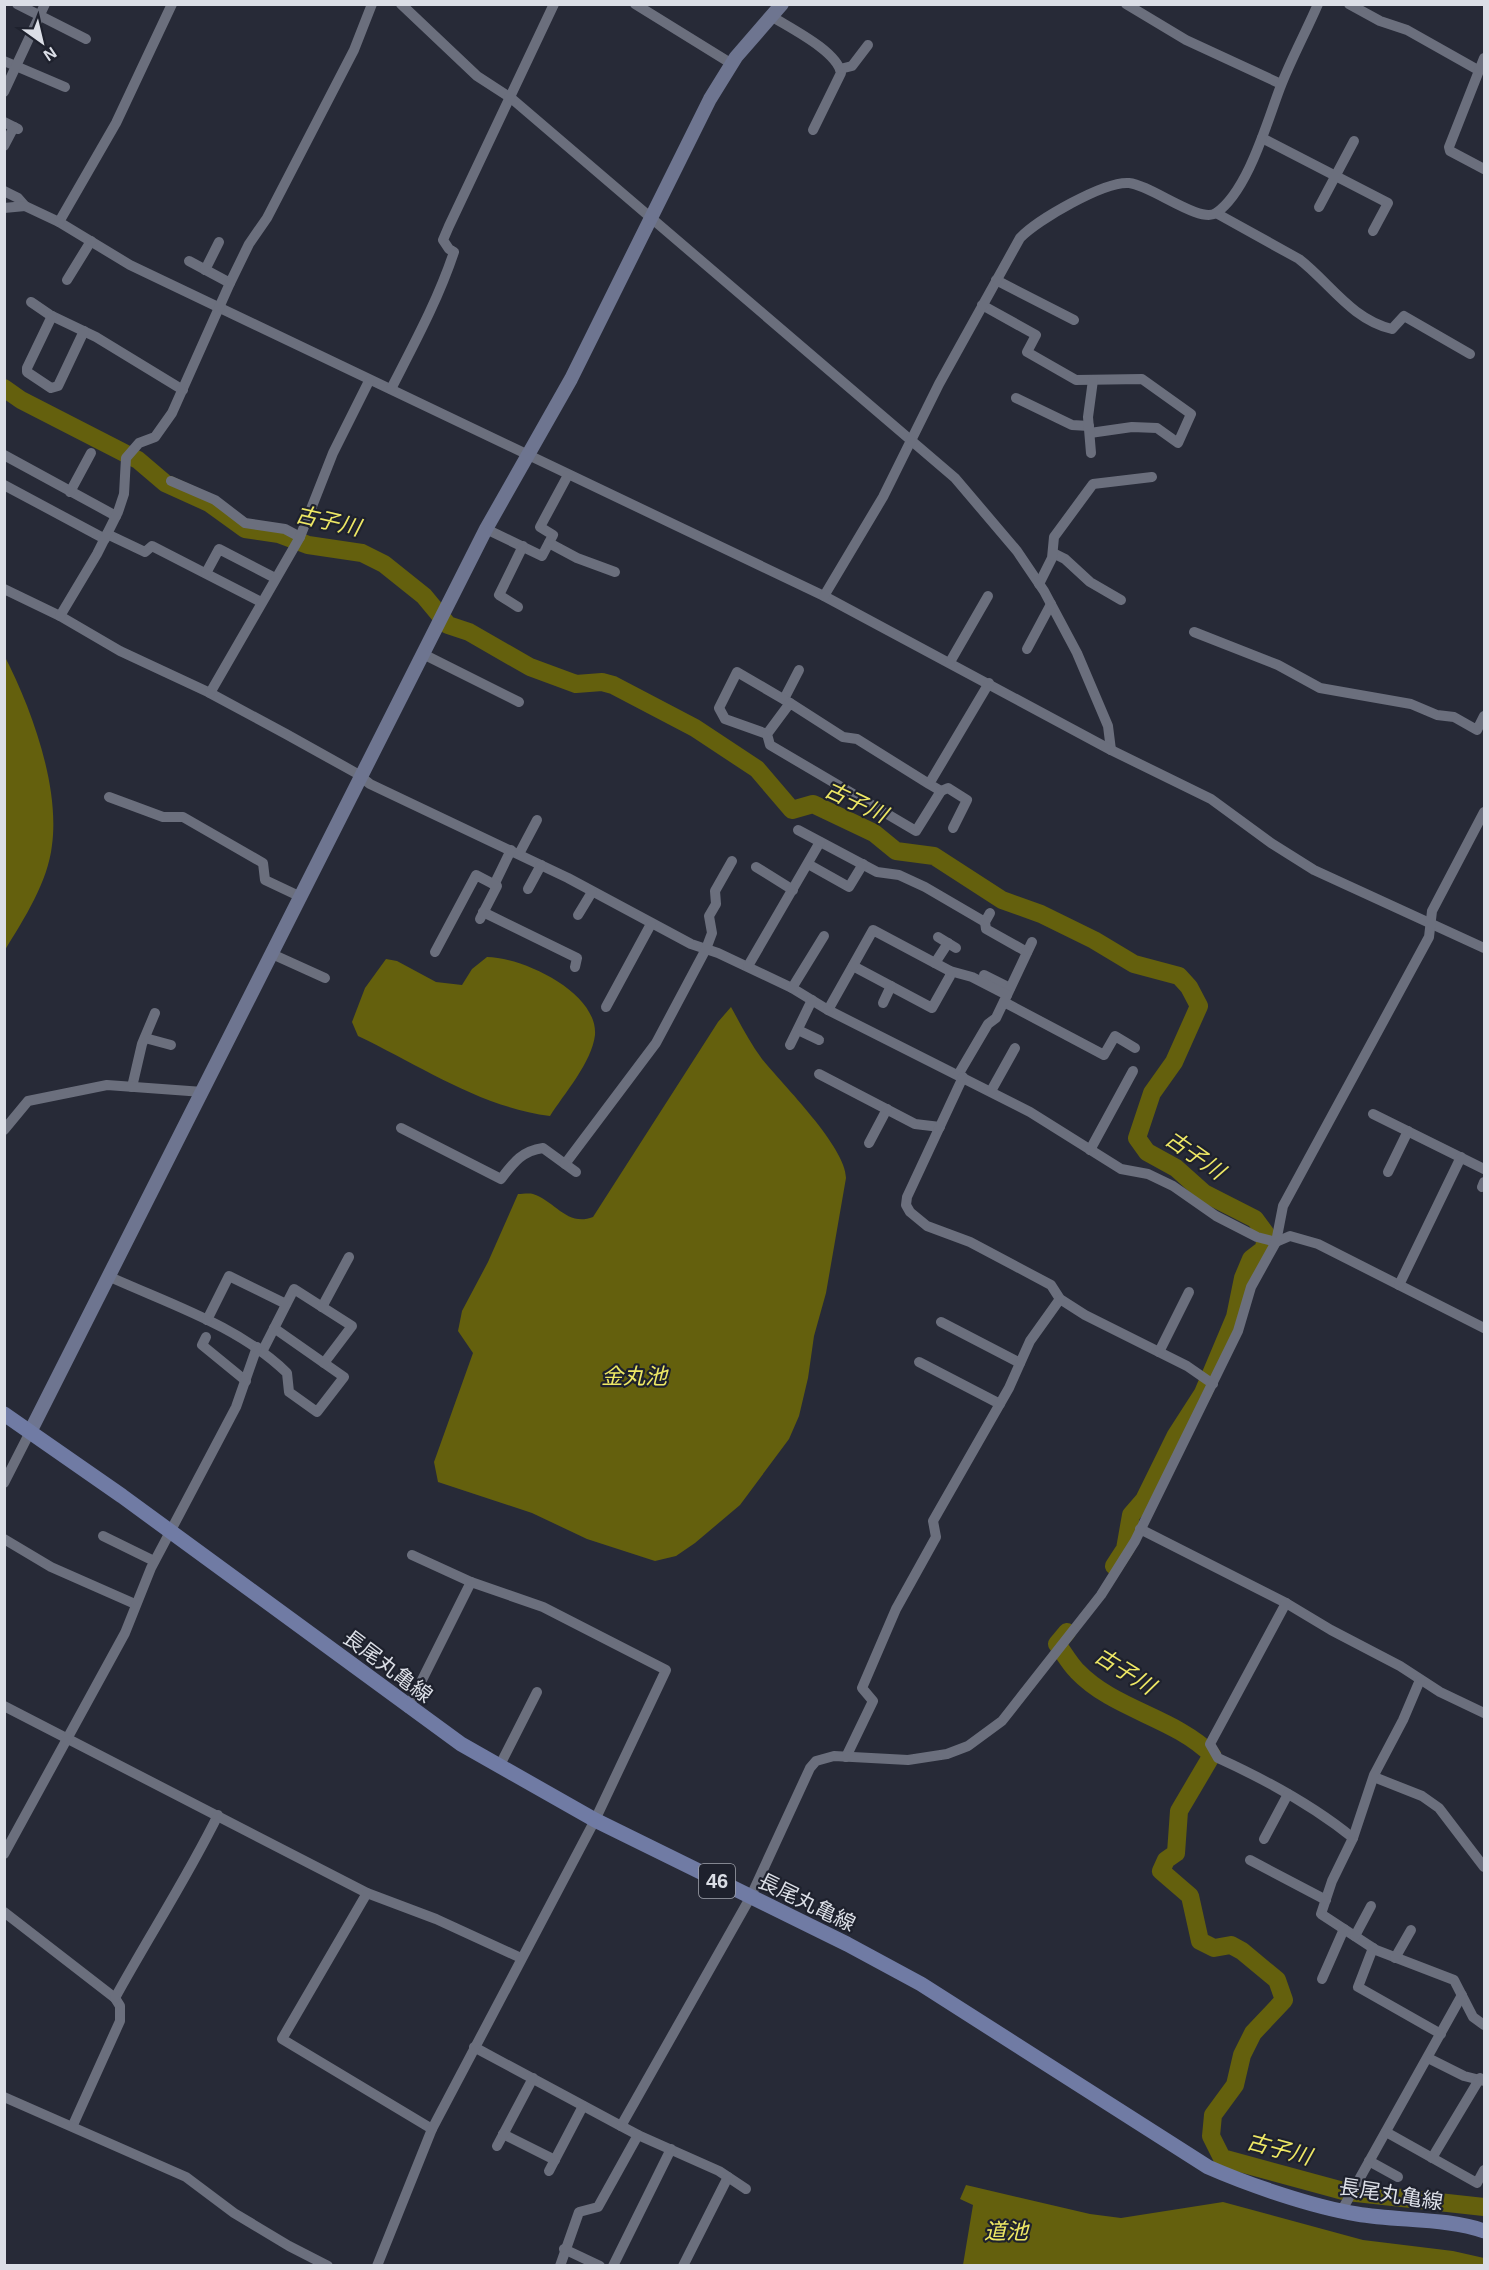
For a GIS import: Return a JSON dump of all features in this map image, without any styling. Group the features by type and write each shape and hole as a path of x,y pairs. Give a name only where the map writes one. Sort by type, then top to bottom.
{"main road":[{"name":"長尾丸亀線","path":"4,1414 408,1708 461,1744 595,1820 847,1944 921,1984 1208,2167 1239,2180 1344,2207 1485,2231"}],"street":[{"path":"17,4 86,39"},
{"path":"4,92 45,4"},
{"path":"59,222 116,123 172,4"},
{"path":"60,616 116,516 124,494 128,456 139,443 155,436 172,413 249,244 267,219 354,50 372,4"},
{"path":"401,4 477,76 511,98 956,478 1017,551 1051,604 1077,653 1108,726 1111,750"},
{"path":"390,389 429,315 449,269 454,252 443,240 554,4"},
{"path":"635,4 732,64"},
{"path":"4,1483 486,529 571,379 710,99 732,64 782,4"},
{"path":"824,596 883,497 911,438 1014,248 1041,220 1118,184 1144,187 1199,214 1211,216 1216,213 1242,179 1262,138 1281,84 1318,4"},
{"path":"1349,4 1380,21 1407,30 1478,70"},
{"path":"1126,5 1186,40 1281,84"},
{"path":"771,16 812,42 839,64 841,73 813,130"},
{"path":"840,69 852,66 868,45"},
{"path":"1485,58 1478,70 1449,147 1450,151 1485,169"},
{"path":"4,61 65,87"},
{"path":"4,146 12,126"},
{"path":"1262,138 1388,203 1373,231"},
{"path":"1319,207 1354,141"},
{"path":"4,191 18,198 25,206 59,222 130,265 369,381 824,596 1111,750 1211,799 1271,843 1314,870 1485,948"},
{"path":"4,208 25,206"},
{"path":"1216,213 1299,259 1311,268 1333,294 1360,315 1392,329 1404,316 1470,354"},
{"path":"67,280 91,241"},
{"path":"205,270 219,242"},
{"path":"189,261 230,283"},
{"path":"996,280 1074,320"},
{"path":"31,302 183,390"},
{"path":"982,305 1036,335 1027,352 1076,380 1142,379 1191,414 1178,443 1157,428 1090,430 1072,425 1016,398"},
{"path":"52,316 27,368 27,372 51,388 58,386 84,331"},
{"path":"1091,453 1093,380"},
{"path":"210,693 238,648 261,602 297,541 333,453 369,381"},
{"path":"70,492 91,453"},
{"path":"4,454 116,516"},
{"path":"486,529 542,556 554,535 540,527 568,475"},
{"path":"1039,584 1053,553 1054,537 1093,484 1152,477"},
{"path":"171,481 215,500 245,523 285,529 297,541"},
{"path":"4,485 106,537 145,552 152,546 261,602"},
{"path":"549,543 577,558 615,572"},
{"path":"518,607 499,594 523,546"},
{"path":"206,573 219,549 275,578"},
{"path":"1053,553 1065,560 1090,582 1121,600"},
{"path":"4,589 60,616 120,651 210,693 370,783 542,865 691,944 748,966 792,988 828,1010 1030,1112 1121,1169 1148,1174 1173,1186 1216,1216 1257,1237 1273,1242 1290,1236 1318,1244 1485,1328"},
{"path":"950,662 988,596"},
{"path":"1027,649 1051,604"},
{"path":"1194,632 1278,665 1320,688 1411,704 1437,715 1454,717 1477,730 1485,716"},
{"path":"423,654 519,702"},
{"path":"799,670 787,701 767,734 770,745 916,831 941,791 948,788 967,800 952,828"},
{"path":"767,734 724,719 719,708 737,672 843,737 857,739 941,791"},
{"path":"929,784 989,684"},
{"path":"109,797 163,817 183,817 263,863 265,880 301,897"},
{"path":"621,2126 750,1898 810,1768 823,1757 908,1760 947,1754 968,1746 986,1735 1002,1721 1101,1595 1140,1529 1238,1331 1251,1287 1273,1242 1283,1206 1429,937 1432,911 1485,812"},
{"path":"494,885 537,820"},
{"path":"798,830 863,864 925,887 988,917 986,929 1030,947 996,1018 988,1024 961,1076 907,1197 906,1205 910,1212 927,1226 970,1242 1051,1285 1059,1299 1110,1329 1201,1375 1212,1384"},
{"path":"748,966 820,842"},
{"path":"565,1164 656,1043 706,949 712,933 709,916 717,904 715,891 732,861"},
{"path":"808,864 849,887 863,864"},
{"path":"528,889 542,865"},
{"path":"756,867 793,890"},
{"path":"435,952 476,875 497,886 482,916 577,958 575,967"},
{"path":"578,915 592,892"},
{"path":"606,1008 651,924"},
{"path":"828,1010 873,930 950,971 972,977 1007,995 1104,1055 1114,1036 1135,1048"},
{"path":"792,988 822,935"},
{"path":"935,963 947,943"},
{"path":"272,954 325,978"},
{"path":"853,966 932,1008 950,976 950,971"},
{"path":"984,975 1007,995"},
{"path":"883,1003 891,986"},
{"path":"790,1045 812,1000"},
{"path":"132,1087 145,1038 155,1013"},
{"path":"798,1030 819,1040"},
{"path":"145,1038 171,1045"},
{"path":"991,1091 1016,1048"},
{"path":"1090,1150 1133,1071"},
{"path":"819,1074 915,1124 940,1127"},
{"path":"4,1130 28,1101 107,1085 203,1092"},
{"path":"869,1143 887,1109"},
{"path":"1373,1114 1485,1168"},
{"path":"401,1128 501,1179 514,1161 527,1150 543,1148 576,1172"},
{"path":"1388,1172 1408,1131"},
{"path":"1400,1285 1461,1157"},
{"path":"322,1307 349,1257"},
{"path":"108,1276 207,1320 260,1349 287,1373 289,1392 317,1412 344,1377 274,1328"},
{"path":"207,1320 229,1276 286,1304"},
{"path":"4,1854 125,1633 154,1561 236,1407 260,1349 274,1328 294,1289 352,1326 324,1363"},
{"path":"1159,1353 1189,1293"},
{"path":"846,1757 873,1701 862,1688 896,1609 936,1538 933,1521 1000,1404 1030,1341 1059,1299"},
{"path":"941,1322 1020,1363"},
{"path":"206,1337 202,1345 246,1381"},
{"path":"919,1362 1000,1404"},
{"path":"1140,1529 1286,1603 1420,1680 1485,1713"},
{"path":"103,1536 154,1561"},
{"path":"4,1539 51,1567 135,1604"},
{"path":"377,2265 432,2129 595,1820 666,1670 543,1607 471,1582 412,1555"},
{"path":"408,1708 471,1582"},
{"path":"1286,1603 1210,1744 1218,1758 1264,1779 1336,1823 1353,1838"},
{"path":"1420,1680 1374,1777 1353,1838 1321,1914 1373,1948 1454,1980 1473,2017 1485,2025"},
{"path":"499,1767 537,1692"},
{"path":"4,1706 367,1893 436,1919 521,1958"},
{"path":"1374,1777 1422,1796 1439,1808 1485,1867"},
{"path":"1264,1839 1288,1794"},
{"path":"115,1998 146,1941 189,1875 218,1815"},
{"path":"1250,1860 1326,1900"},
{"path":"367,1893 282,2039 432,2129"},
{"path":"1355,1936 1371,1906"},
{"path":"4,1912 115,1998 120,2006 120,2021 73,2125"},
{"path":"1322,1979 1344,1929"},
{"path":"1395,1958 1411,1930"},
{"path":"1373,1948 1358,1987 1441,2034"},
{"path":"1344,2207 1462,1995"},
{"path":"474,2047 638,2135 728,2177 746,2189"},
{"path":"1428,2058 1464,2076 1482,2080 1432,2158"},
{"path":"498,2146 533,2079"},
{"path":"4,2097 186,2176 234,2213 289,2246 328,2265"},
{"path":"549,2171 583,2106"},
{"path":"1386,2132 1477,2183 1485,2170"},
{"path":"503,2134 555,2160"},
{"path":"560,2265 579,2212 598,2207 638,2135"},
{"path":"613,2265 671,2150"},
{"path":"1369,2161 1398,2177"},
{"path":"683,2265 728,2177"},
{"path":"564,2249 600,2265"}],"water":[{"path":"4,655 24,698 41,747 52,798 53,822 52,845 46,873 34,900 5,950"},
{"path":"487,957 519,963 555,980 571,991 593,1019 595,1035 589,1056 550,1116 499,1104 451,1084 358,1036 352,1022 365,988 386,959 397,961 436,982 462,985 472,969"},
{"name":"金丸池","path":"731,1007 762,1059 812,1117 836,1150 846,1178 826,1293 814,1336 808,1378 799,1416 789,1439 740,1505 676,1556 655,1561 587,1539 532,1513 438,1482 434,1462 473,1353 458,1331 462,1311 488,1262 518,1194 533,1194 541,1197 576,1219 593,1217 718,1022"},
{"name":"道池","path":"966,2185 1090,2214 1121,2218 1223,2202 1363,2240 1453,2251 1484,2258 1484,2265 963,2265 973,2205 960,2199"}],"waterway":[{"name":"古子川","path":"4,388 21,400 138,460 165,483 209,503 245,529 279,534 308,545 362,553 384,564 424,596 448,625 469,632 530,667 576,684 602,682 613,685 695,728 757,769 792,810 813,804 874,833 896,851 934,856 1002,900 1041,914 1094,940 1134,964 1179,976 1189,987 1199,1006 1174,1062 1152,1093 1137,1138 1147,1152 1176,1168 1204,1193 1255,1219 1266,1234 1264,1249 1251,1259 1243,1278 1235,1317 1203,1393 1176,1435 1144,1500 1131,1515 1125,1549 1114,1566"},
{"name":"古子川","path":"1067,1632 1057,1644 1074,1668 1092,1684 1126,1705 1180,1731 1212,1755 1179,1811 1176,1853 1166,1860 1161,1871 1190,1896 1200,1941 1214,1948 1231,1945 1242,1951 1277,1980 1284,2000 1253,2033 1242,2055 1235,2085 1213,2115 1211,2136 1222,2158 1347,2192 1484,2207"}]}
